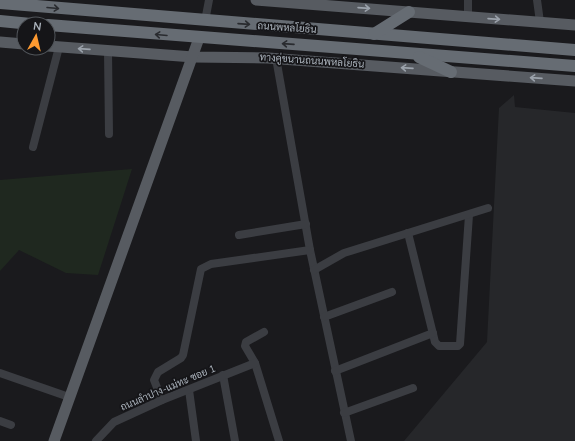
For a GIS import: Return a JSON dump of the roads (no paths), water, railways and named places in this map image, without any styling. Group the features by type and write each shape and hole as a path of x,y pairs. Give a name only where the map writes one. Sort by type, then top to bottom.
{"highway":[{"name":"ถนนพหลโยธิน","path":"0,3 205,21 575,50"},
{"path":"374,34 410,12"},
{"path":"199,38 205,21"},
{"path":"0,22 16,23"},
{"name":"ถนนพหลโยธิน","path":"56,26 199,38 575,66"},
{"path":"413,54 451,72"}],"main road":[{"path":"256,0 575,25"},
{"path":"54,441 199,38"},
{"path":"0,42 16,43"},
{"name":"ทางคู่ขนานถนนพหลโยธิน","path":"56,46 193,57 276,58 575,81"}],"street":[{"path":"205,21 209,0"},
{"path":"468,0 468,16"},
{"path":"537,0 540,22"},
{"path":"108,51 109,134"},
{"path":"33,147 51,56"},
{"path":"276,58 310,250 351,441"},
{"path":"314,270 344,253 488,208"},
{"path":"408,233 437,345 456,347 460,344 469,215"},
{"path":"239,235 306,224"},
{"path":"162,400 154,380 158,372 181,358 183,355 201,269 211,264 310,250"},
{"path":"324,317 392,292"},
{"path":"264,332 245,343 255,363 279,441"},
{"path":"335,371 433,333"},
{"name":"ถนนลำปาง-แม่ทะ ซอย 1","path":"96,441 114,422 162,400 255,363"},
{"path":"0,373 69,397"},
{"path":"223,375 235,441"},
{"path":"344,413 413,388"},
{"path":"189,390 196,441"},
{"path":"0,421 11,425"}]}
